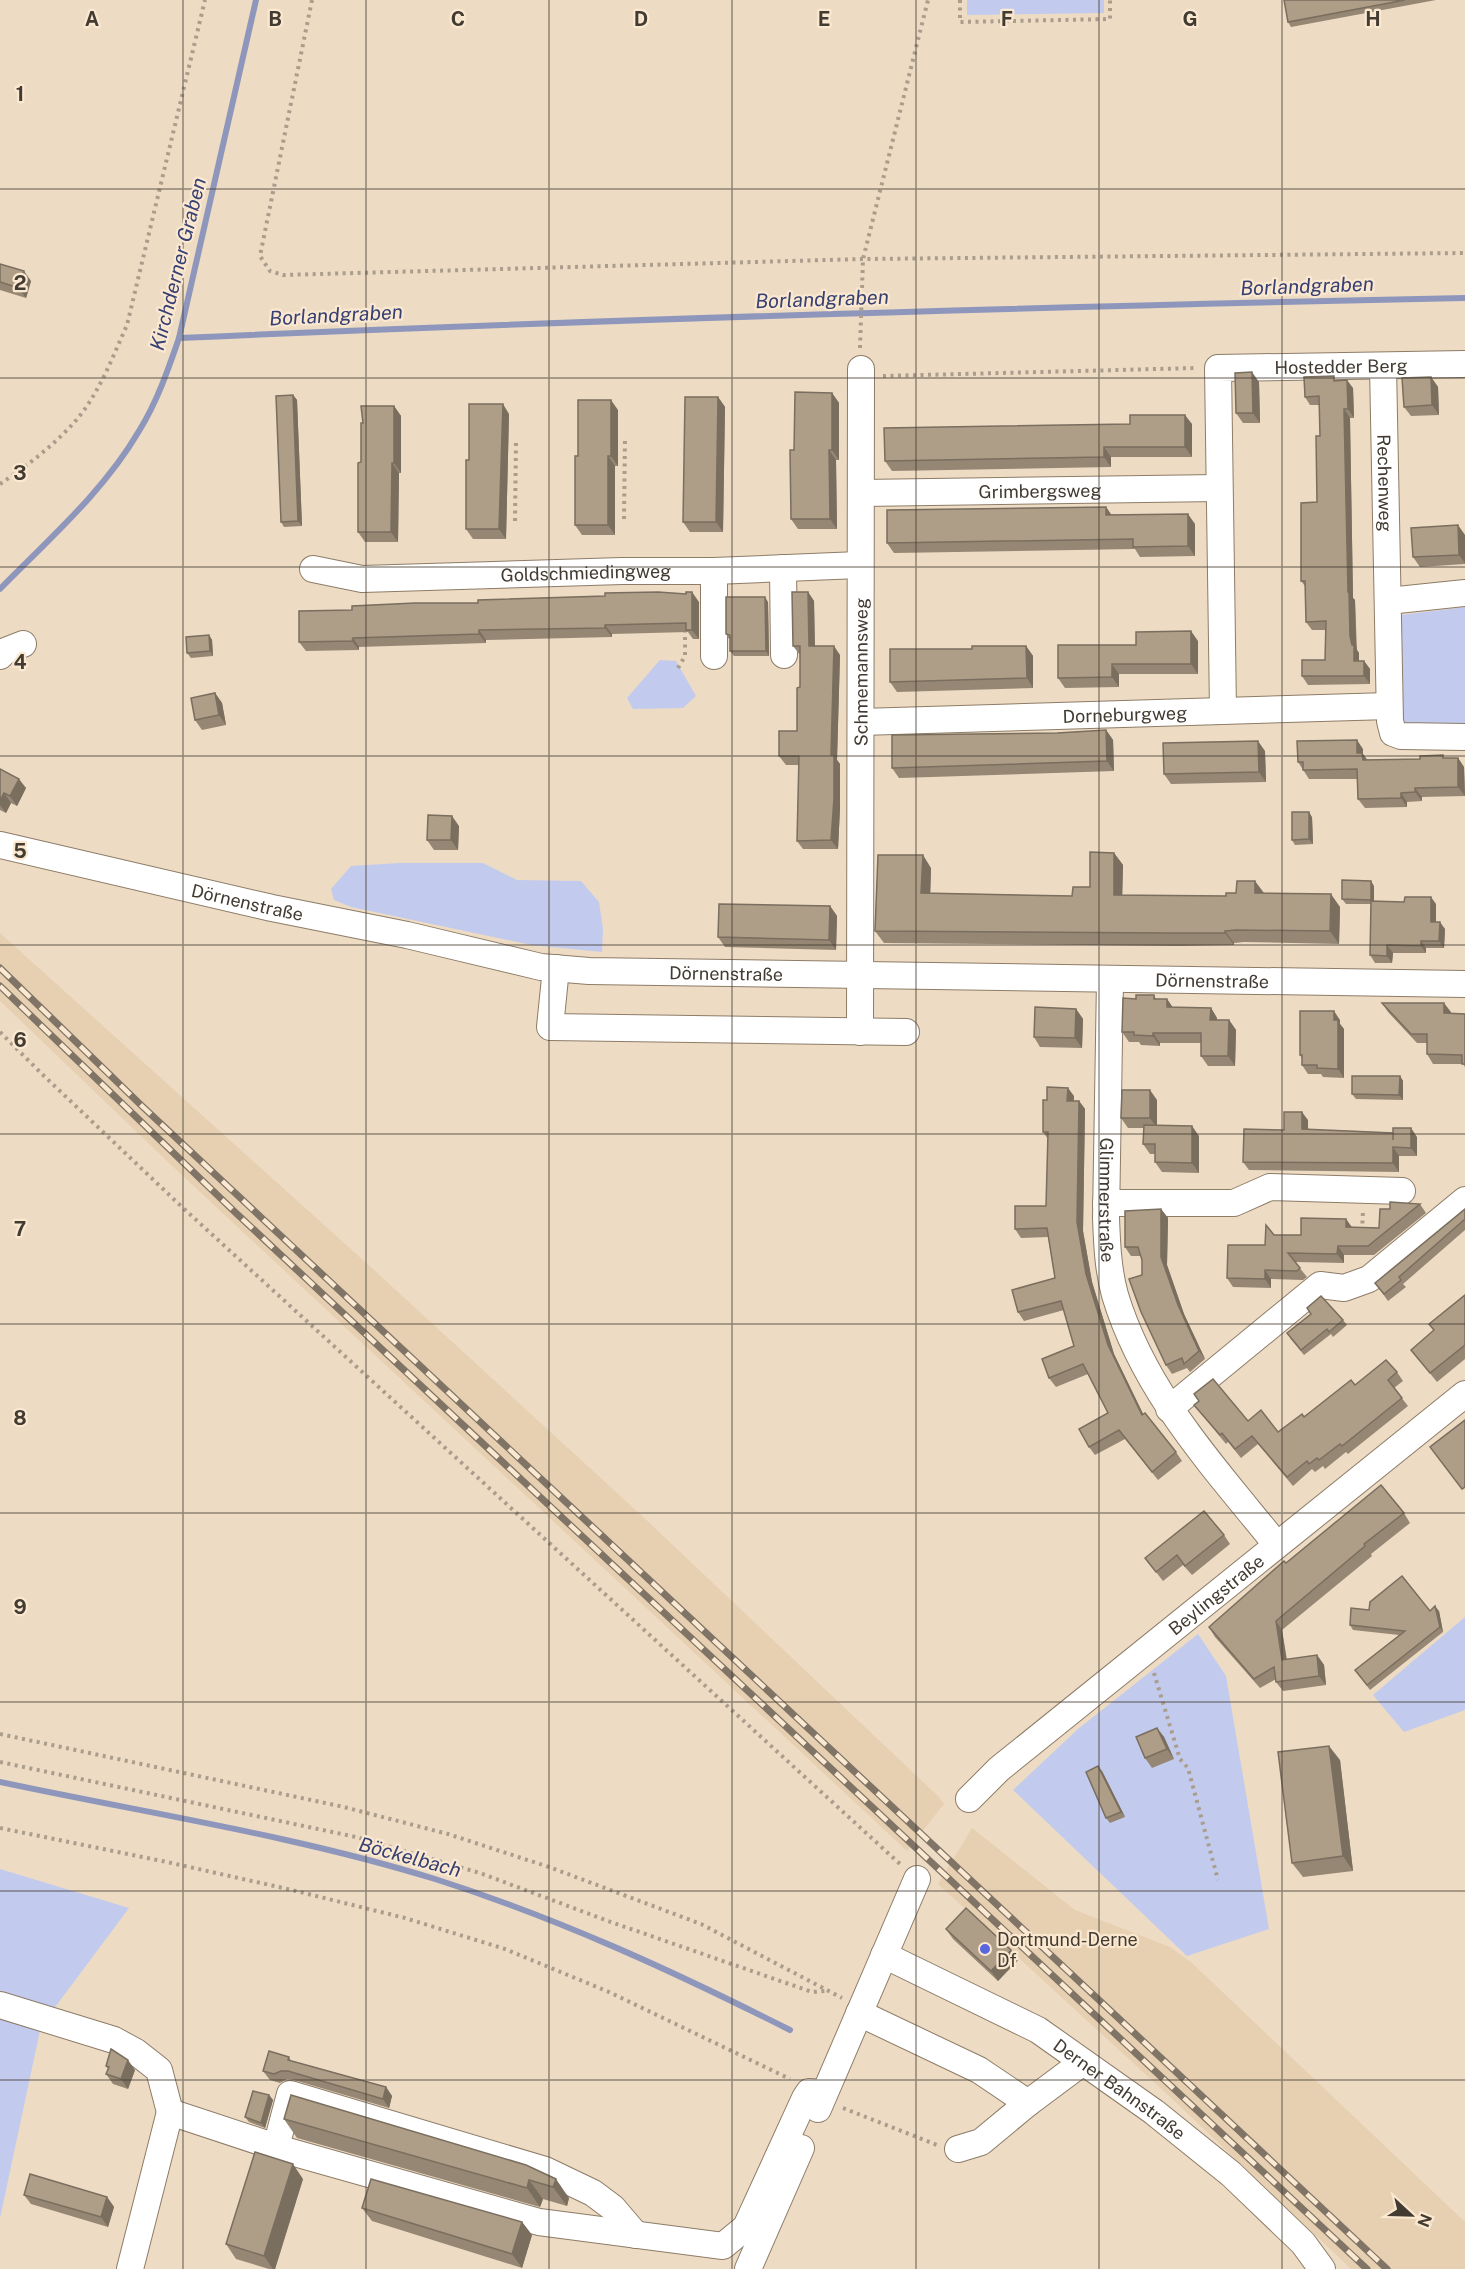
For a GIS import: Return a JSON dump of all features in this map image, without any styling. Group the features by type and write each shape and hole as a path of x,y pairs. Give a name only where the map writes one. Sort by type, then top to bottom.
{"street":[{"name":"Hostedder Berg","path":"1218,368 1465,364"},
{"name":"Rechenweg","path":"1383,366 1389,706 1393,733 1401,736 1465,737"},
{"path":"1218,368 1223,710"},
{"name":"Schmemannsweg","path":"860,1032 861,373"},
{"name":"Grimbergsweg","path":"862,493 1219,488"},
{"name":"Goldschmiedingweg","path":"313,568 362,579 622,571 714,571 859,565"},
{"path":"783,568 784,655"},
{"path":"714,571 714,656"},
{"path":"1388,601 1465,593"},
{"path":"0,656 5,651 23,644"},
{"name":"Dorneburgweg","path":"861,722 1389,706"},
{"name":"Dörnenstraße","path":"0,846 272,908 407,935 541,967 589,971 1465,984"},
{"path":"556,968 550,1027 906,1032"},
{"name":"Glimmerstraße","path":"1110,980 1106,1203 1107,1253 1114,1294 1128,1332 1169,1409 1276,1544"},
{"path":"1106,1203 1233,1203 1270,1187 1402,1191"},
{"path":"1169,1409 1320,1285 1344,1288 1369,1279 1465,1200"},
{"name":"Beylingstraße","path":"969,1800 999,1769 1465,1394"},
{"path":"748,2269 917,1879"},
{"name":"Derner Bahnstraße","path":"884,1955 1038,2030 1154,2112 1231,2174 1303,2243 1322,2269"},
{"path":"0,2005 114,2040 136,2052 159,2070 170,2112 130,2269"},
{"path":"860,2010 979,2070 1028,2103"},
{"path":"958,2149 981,2142 1083,2062"},
{"path":"170,2112 276,2147 539,2222 723,2246 746,2227 809,2092 823,2096"},
{"path":"276,2147 290,2094 545,2170 593,2193 613,2208 636,2235"}],"path":[{"path":"0,484 47,448 78,418 106,374 127,325 205,0"},
{"path":"312,0 260,256 270,271 293,276 863,260 1465,253"},
{"path":"860,342 863,260 928,0"},
{"path":"960,0 960,22 1110,19 1110,0"},
{"path":"861,373 1218,368"},
{"path":"624,519 625,437"},
{"path":"515,521 516,441"},
{"path":"678,668 685,656 686,624"},
{"path":"0,1032 190,1215 917,1879"},
{"path":"1362,1238 1364,1190"},
{"path":"1147,1649 1180,1759 1188,1768 1218,1880"},
{"path":"0,1734 344,1808 448,1834 549,1867 701,1924 768,1958 860,2010"},
{"path":"0,1762 356,1837 480,1873 608,1921 812,1992 826,1991"},
{"path":"0,1828 292,1890 405,1918 505,1950 609,1992 823,2096 932,2144 958,2149"}],"shaded area":[{"path":"967,0 1104,0 1104,13 967,15"},
{"path":"1465,607 1465,725 1402,727 1401,615"},
{"path":"660,660 676,661 696,696 683,708 633,709 627,698"},
{"path":"399,863 483,863 517,880 581,881 599,902 603,929 602,952 532,945 351,907 334,900 331,889 351,866"},
{"path":"0,933 374,1270 640,1514 938,1796 944,1804 907,1851 170,1164 0,1001"},
{"path":"1465,1617 1465,1710 1404,1732 1373,1695"},
{"path":"1198,1634 1226,1676 1269,1929 1187,1956 1013,1790 1078,1729"},
{"path":"972,1828 1075,1910 1170,1947 1192,1963 1465,2222 1465,2269 1351,2269 1167,2094 938,1884"},
{"path":"0,1869 129,1908 41,2026 0,2218"}],"building":[{"path":"1284,0 1405,0 1288,22"},
{"path":"0,264 24,271 19,288 0,282"},
{"path":"1252,372 1253,413 1236,413 1235,373"},
{"path":"1334,376 1334,381 1347,380 1348,409 1344,409 1350,636 1352,645 1354,645 1354,661 1364,661 1364,676 1302,676 1302,660 1325,660 1326,621 1306,622 1305,581 1301,581 1301,503 1317,502 1316,436 1320,436 1319,396 1305,397 1304,377"},
{"path":"1431,377 1432,405 1404,407 1402,378"},
{"path":"795,392 832,393 832,450 829,450 830,519 791,519 790,450 794,450"},
{"path":"293,395 298,521 281,522 276,396"},
{"path":"685,397 718,397 716,522 683,522"},
{"path":"578,400 611,400 608,525 575,525"},
{"path":"469,404 503,404 499,529 466,529"},
{"path":"361,406 394,406 391,532 358,532 358,463 361,462 361,423 363,423"},
{"path":"1130,415 1185,415 1185,447 1104,447 1104,457 885,461 884,428 1130,424"},
{"path":"1106,507 1106,515 1188,514 1188,546 1133,547 1133,539 887,543 887,510"},
{"path":"1458,525 1459,555 1413,557 1411,528"},
{"path":"658,592 686,594 686,592 692,592 692,630 686,630 686,623 605,625 605,628 479,630 479,634 299,642 299,611 352,610 352,606 478,603 478,600"},
{"path":"792,592 808,592 809,646 834,646 831,755 834,755 834,799 831,840 797,841 799,756 779,756 779,731 797,731 800,646 793,646"},
{"path":"726,597 765,597 766,651 730,651 730,635 726,634"},
{"path":"1191,631 1191,664 1112,664 1112,677 1058,678 1058,645 1136,645 1136,632"},
{"path":"209,635 210,651 187,653 186,637"},
{"path":"972,646 1026,646 1027,678 890,682 890,649 972,649"},
{"path":"215,693 219,715 195,720 191,698"},
{"path":"1106,730 1107,761 892,768 892,735 1057,733"},
{"path":"1357,740 1357,753 1362,753 1363,760 1420,759 1420,756 1443,755 1443,758 1458,758 1458,787 1415,788 1415,792 1401,793 1401,798 1358,799 1357,769 1303,770 1303,762 1298,762 1297,741"},
{"path":"1258,741 1259,772 1164,774 1163,743"},
{"path":"0,769 19,779 10,796 4,793 0,801"},
{"path":"1292,812 1309,812 1309,839 1292,840"},
{"path":"428,815 452,816 451,840 427,840"},
{"path":"1090,852 1114,853 1114,895 1226,896 1226,893 1236,893 1237,881 1255,881 1255,893 1331,894 1330,931 1236,930 1225,931 1225,933 1168,933 875,931 878,855 923,855 921,893 1072,896 1073,887 1090,887"},
{"path":"1342,880 1371,881 1371,900 1342,899"},
{"path":"1405,897 1431,897 1431,922 1440,922 1439,941 1421,941 1421,946 1387,945 1387,956 1370,955 1371,901 1404,902"},
{"path":"719,904 830,906 829,940 718,937"},
{"path":"1136,995 1154,995 1154,999 1167,999 1167,1007 1211,1008 1210,1020 1229,1020 1228,1056 1201,1056 1201,1033 1153,1033 1153,1036 1122,1032 1123,998 1136,999"},
{"path":"1382,1003 1444,1003 1444,1013 1465,1014 1465,1064 1462,1064 1462,1055 1427,1054 1427,1034 1411,1034"},
{"path":"1035,1007 1076,1009 1075,1038 1034,1037"},
{"path":"1300,1011 1334,1011 1334,1020 1338,1020 1338,1069 1302,1065"},
{"path":"1352,1076 1400,1076 1399,1095 1352,1094"},
{"path":"1047,1087 1068,1088 1067,1101 1079,1101 1077,1222 1086,1274 1108,1345 1142,1415 1145,1413 1176,1452 1152,1472 1119,1430 1089,1447 1079,1429 1108,1413 1083,1364 1049,1378 1042,1359 1074,1346 1061,1301 1018,1312 1012,1290 1055,1278 1047,1228 1015,1229 1015,1206 1046,1206 1048,1132 1043,1132 1043,1100 1047,1100"},
{"path":"1122,1090 1150,1090 1150,1118 1121,1118"},
{"path":"1284,1112 1302,1112 1302,1129 1393,1133 1393,1128 1411,1128 1411,1148 1393,1147 1393,1163 1243,1162 1244,1129 1284,1130"},
{"path":"1144,1125 1192,1126 1192,1163 1155,1162 1155,1144 1143,1144"},
{"path":"1390,1202 1420,1204 1368,1246 1338,1246 1337,1254 1288,1253 1300,1268 1297,1271 1265,1270 1265,1279 1227,1278 1228,1245 1265,1245 1266,1225 1274,1235 1301,1235 1301,1218 1346,1219 1346,1227 1379,1228 1380,1209 1390,1209"},
{"path":"1161,1209 1161,1257 1178,1305 1199,1351 1184,1364 1182,1358 1166,1365 1141,1312 1129,1279 1142,1275 1142,1260 1138,1247 1125,1247 1125,1211"},
{"path":"1465,1209 1465,1219 1399,1277 1401,1280 1384,1294 1375,1283"},
{"path":"1465,1295 1465,1345 1430,1373 1411,1350 1434,1330 1429,1324"},
{"path":"1321,1296 1343,1320 1329,1332 1327,1329 1301,1350 1287,1333 1311,1314 1307,1308"},
{"path":"1386,1360 1397,1372 1388,1380 1402,1398 1342,1446 1340,1444 1319,1460 1317,1458 1309,1464 1307,1461 1287,1477 1252,1436 1235,1449 1194,1405 1199,1401 1194,1394 1213,1379 1248,1421 1261,1410 1278,1432 1302,1414 1304,1417 1351,1380 1355,1385"},
{"path":"1465,1420 1465,1487 1462,1489 1430,1447"},
{"path":"1381,1485 1404,1513 1364,1544 1365,1546 1276,1621 1282,1660 1317,1655 1319,1676 1276,1682 1274,1667 1254,1679 1209,1627 1284,1561 1286,1563"},
{"path":"1204,1511 1224,1535 1185,1566 1177,1555 1156,1572 1145,1558"},
{"path":"1402,1576 1430,1611 1435,1606 1440,1627 1367,1685 1355,1670 1405,1631 1350,1625 1351,1608 1369,1610 1370,1602"},
{"path":"1157,1728 1167,1749 1145,1758 1136,1737"},
{"path":"1329,1746 1343,1856 1292,1863 1278,1752"},
{"path":"1098,1766 1121,1812 1106,1818 1086,1772"},
{"name":"Dortmund-Derne Df","path":"966,1908 1011,1950 991,1971 946,1929"},
{"path":"111,2049 128,2060 121,2079 106,2074"},
{"path":"269,2051 289,2057 288,2060 386,2087 383,2099 288,2071 274,2074 263,2071"},
{"path":"253,2091 269,2095 261,2123 245,2117"},
{"path":"291,2095 526,2165 556,2179 553,2187 529,2180 527,2188 284,2119"},
{"path":"255,2152 293,2164 264,2256 226,2244"},
{"path":"30,2174 107,2197 101,2217 24,2195"},
{"path":"371,2179 522,2222 512,2254 362,2208"}],"waterway":[{"name":"Kirchderner Graben","path":"0,589 93,494 125,453 157,397 179,338 256,0"},
{"name":"Borlandgraben","path":"179,338 822,314 1465,298"},
{"name":"Böckelbach","path":"0,1782 273,1837 381,1863 435,1879 481,1894 616,1947 790,2030"}],"railway":[{"path":"0,968 143,1107 1387,2269"},
{"path":"0,986 237,1214 1367,2269"}],"place":[{"name":"Dortmund-Derne Df","path":"985,1949"}]}
